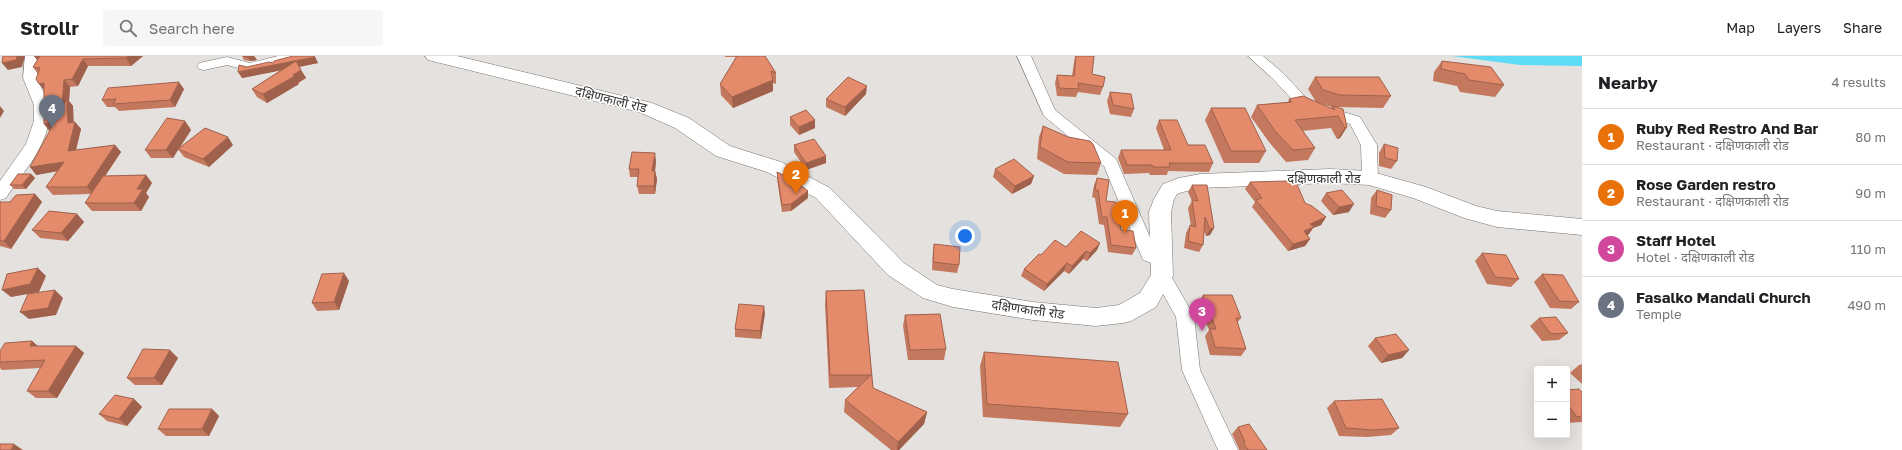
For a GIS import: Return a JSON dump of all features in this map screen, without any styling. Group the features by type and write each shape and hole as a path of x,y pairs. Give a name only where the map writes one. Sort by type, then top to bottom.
{"main road":[{"name":"दक्षिणकाली रोड","path":"434,56 645,107 682,123 705,140 723,150 774,167 823,194 896,269 912,281 931,292 953,298 1032,311 1096,317 1123,314 1148,300 1162,268 1160,212 1164,199 1170,189 1179,185 1200,181 1330,176 1370,178 1419,192 1471,212 1497,219 1582,227"}],"street":[{"path":"0,194 10,177 28,156 38,132 42,110 40,101 36,95 30,78 32,56"},
{"path":"204,66 227,61 250,67 296,56"},
{"path":"1024,56 1049,113 1111,163 1150,255 1162,268 1185,316 1192,370 1228,450"},
{"path":"1255,56 1278,76 1305,105 1355,121 1370,145 1370,178"}],"water":[{"path":"1452,56 1582,56 1582,66 1520,65"}],"building":[{"path":"3,56 17,56 16,60 2,63"},
{"path":"40,56 129,56 126,58 83,59 72,79 64,80 62,107 67,99 68,123 75,122 68,151 115,145 87,187 46,187 64,162 30,167 55,121 44,124 44,83 39,84 36,79 40,68 33,67"},
{"path":"293,56 315,57 238,72 239,65 247,67 269,62 273,63 274,61"},
{"path":"737,56 765,56 776,73 771,71 773,80 732,97 720,84"},
{"path":"1076,56 1094,56 1092,74 1105,77 1103,87 1078,83 1079,89 1059,88 1057,75 1074,76"},
{"path":"296,61 301,70 293,75 295,76 263,94 252,89"},
{"path":"1442,61 1491,67 1504,85 1469,80 1465,74 1441,69"},
{"path":"848,77 867,86 845,107 826,99"},
{"path":"1315,77 1379,77 1391,96 1340,95 1323,90"},
{"path":"179,82 170,100 113,104 116,99 102,100 108,88"},
{"path":"1110,92 1131,94 1134,109 1113,105"},
{"path":"1303,96 1335,110 1332,106 1343,109 1347,127 1345,128 1338,116 1295,120 1315,148 1293,150 1275,131 1257,105 1292,102 1289,99"},
{"path":"1211,108 1245,108 1266,151 1231,151"},
{"path":"806,110 815,120 799,127 790,117"},
{"path":"167,118 185,121 166,150 145,150"},
{"path":"1159,120 1177,120 1188,145 1205,145 1213,163 1169,163 1170,167 1127,165 1121,150 1171,150"},
{"path":"1043,126 1068,137 1090,141 1093,144 1101,163 1068,162 1040,147"},
{"path":"205,128 228,137 203,159 178,149"},
{"path":"814,139 826,156 806,163 794,145"},
{"path":"1384,144 1398,148 1397,161 1385,158"},
{"path":"632,152 655,153 652,171 655,171 654,186 637,186 639,169 629,169"},
{"path":"1014,159 1034,176 1015,186 995,169"},
{"path":"777,172 794,180 808,191 791,204 782,205"},
{"path":"18,174 31,174 22,185 10,185"},
{"path":"146,175 137,189 143,189 134,203 85,203 103,176"},
{"path":"1097,178 1109,180 1106,201 1116,202 1121,230 1133,231 1136,248 1111,245 1107,217 1102,217 1098,190 1095,190"},
{"path":"1250,182 1296,182 1305,203 1312,206 1326,217 1310,224 1314,227 1304,231 1310,239 1293,244 1256,200 1262,198"},
{"path":"1192,185 1207,185 1214,228 1210,229 1205,217 1203,245 1188,241 1190,225 1196,227 1192,200 1198,201"},
{"path":"1342,190 1354,204 1339,207 1326,193"},
{"path":"1377,190 1392,195 1391,210 1376,206"},
{"path":"35,194 4,241 0,241 0,202 10,202 16,195"},
{"path":"49,211 77,214 61,233 32,230"},
{"path":"1081,231 1100,243 1090,253 1086,251 1072,266 1067,263 1047,284 1024,269 1039,254 1041,255 1055,240 1066,247"},
{"path":"934,244 960,247 959,265 933,262"},
{"path":"1482,253 1506,255 1519,279 1495,277"},
{"path":"38,268 30,284 2,290 7,274"},
{"path":"344,273 334,302 312,303 322,274"},
{"path":"1542,274 1563,275 1579,302 1559,301"},
{"path":"55,290 48,308 20,312 28,294"},
{"path":"864,290 873,388 927,412 898,442 845,400 871,375 830,375 826,291"},
{"path":"1203,295 1232,295 1241,318 1236,318 1246,349 1215,347 1210,329 1216,329"},
{"path":"739,304 764,306 760,331 735,329"},
{"path":"940,314 946,349 910,350 905,315"},
{"path":"1556,317 1568,333 1551,334 1539,318"},
{"path":"1396,334 1409,350 1388,355 1375,338"},
{"path":"32,341 30,346 76,346 48,391 27,391 45,360 0,362 0,351 5,343"},
{"path":"143,349 170,350 154,378 127,378"},
{"path":"984,352 1118,362 1128,414 987,404"},
{"path":"1579,389 1582,392 1582,416 1577,417 1570,408 1570,390"},
{"path":"115,395 134,399 119,419 99,414"},
{"path":"1382,399 1399,428 1374,430 1346,428 1334,401"},
{"path":"169,409 212,409 202,429 158,429"},
{"path":"1249,424 1267,450 1248,450 1244,444 1245,442 1238,427"},
{"path":"0,444 14,444 11,450 0,450"}],"place":[{"name":"Fasalko Mandali Church","path":"52,128"},
{"name":"Rose Garden restro","path":"796,194"},
{"name":"Ruby Red Restro And Bar","path":"1125,233"},
{"name":"Staff Hotel","path":"1202,331"}]}
